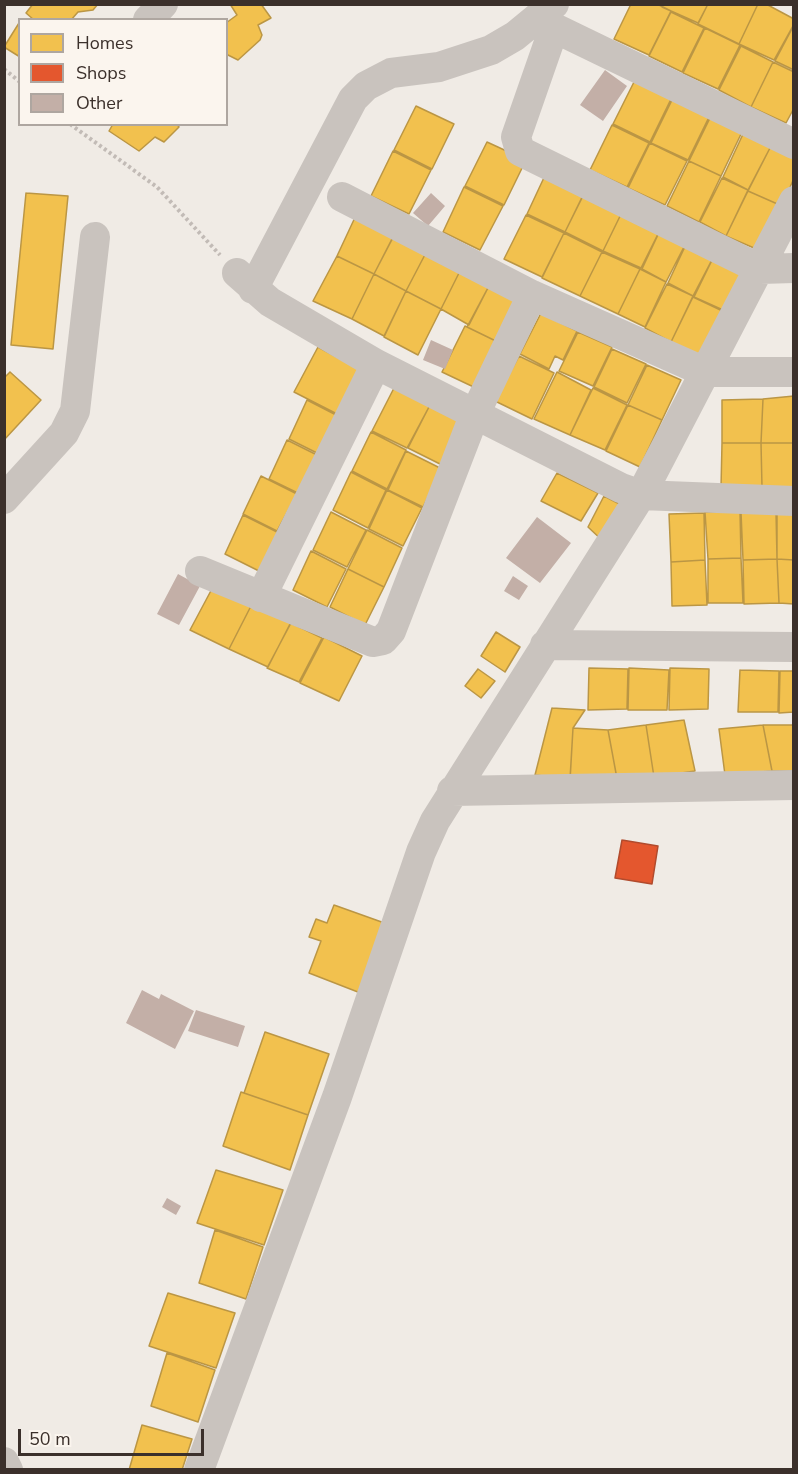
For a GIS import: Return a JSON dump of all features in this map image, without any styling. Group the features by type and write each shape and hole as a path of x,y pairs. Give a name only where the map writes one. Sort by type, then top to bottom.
{"street":[{"path":"150,18 163,4"},
{"path":"548,17 794,144"},
{"path":"548,17 516,137 520,151 760,269 794,268"},
{"path":"548,17 491,50 439,67 404,69 366,86 353,99 245,281 376,364 474,416 641,495 794,501"},
{"path":"342,197 532,295 705,372 794,372"},
{"path":"199,1470 338,1097 421,852 435,821 641,495 794,201"},
{"path":"4,499 64,433 75,411 95,237"},
{"path":"200,571 373,642 383,640 391,631 474,416 532,295"},
{"path":"261,597 376,364"},
{"path":"545,645 794,647"},
{"path":"452,791 794,785"},
{"path":"4,1462 8,1470"}],"path":[{"path":"4,69 18,80"},
{"path":"73,126 157,187 245,281"}],"building: Homes":[{"path":"33,4 98,4 93,10 78,12 73,18 32,18 26,13"},
{"path":"230,4 261,4 271,18 258,25 262,35 260,40 238,60 228,55 228,22 237,15"},
{"path":"631,4 657,4 671,11 649,55 614,39"},
{"path":"664,4 708,4 698,23 662,7"},
{"path":"708,4 758,4 739,44 698,24"},
{"path":"758,4 766,4 794,19 794,24 774,60 739,44"},
{"path":"671,12 704,28 682,72 649,56"},
{"path":"18,25 18,56 4,47"},
{"path":"794,25 794,70 775,61"},
{"path":"705,28 740,45 718,89 683,73"},
{"path":"741,46 773,62 751,107 719,90"},
{"path":"773,62 794,72 794,108 786,123 751,107"},
{"path":"635,80 672,97 650,142 613,124"},
{"path":"673,98 710,115 688,160 651,143"},
{"path":"416,106 454,124 432,169 394,150"},
{"path":"711,116 742,132 721,176 689,161"},
{"path":"612,125 649,143 627,187 590,170"},
{"path":"112,126 179,127 164,142 155,137 139,151 109,131"},
{"path":"744,132 771,146 748,190 723,177"},
{"path":"487,142 526,160 504,205 465,186"},
{"path":"650,143 687,161 665,205 628,188"},
{"path":"771,146 794,157 794,178 782,206 748,191"},
{"path":"393,151 431,170 409,214 371,196"},
{"path":"689,161 721,176 699,222 667,206"},
{"path":"548,169 587,187 565,232 527,214"},
{"path":"722,178 748,190 726,236 700,222"},
{"path":"464,187 503,206 480,250 443,232"},
{"path":"587,188 625,206 603,251 565,232"},
{"path":"748,191 782,206 761,251 726,236"},
{"path":"26,193 68,196 53,349 11,345"},
{"path":"625,206 663,224 641,268 603,251"},
{"path":"358,211 397,230 374,274 337,256"},
{"path":"526,215 564,233 542,277 504,259"},
{"path":"663,224 689,237 666,282 642,269"},
{"path":"396,231 429,247 406,291 374,274"},
{"path":"564,233 602,252 580,296 542,278"},
{"path":"689,238 716,252 693,296 668,283"},
{"path":"429,247 462,267 441,309 406,291"},
{"path":"602,252 640,269 618,314 580,296"},
{"path":"716,252 754,270 732,314 694,297"},
{"path":"337,256 374,274 352,319 313,301"},
{"path":"462,267 491,282 469,325 441,309"},
{"path":"640,269 666,282 645,327 618,314"},
{"path":"374,274 406,291 384,336 352,319"},
{"path":"491,282 526,299 504,345 467,327"},
{"path":"667,284 693,296 671,342 645,328"},
{"path":"406,291 441,309 418,355 384,337"},
{"path":"693,297 731,315 709,360 671,342"},
{"path":"541,313 577,331 563,360 555,356 549,369 520,354"},
{"path":"465,326 504,345 480,390 442,372"},
{"path":"578,332 612,347 593,386 559,371"},
{"path":"318,347 363,371 341,416 294,392"},
{"path":"612,349 646,364 627,403 594,387"},
{"path":"519,356 554,373 532,419 495,401"},
{"path":"647,365 681,380 662,420 628,405"},
{"path":"10,372 41,400 4,440 4,378"},
{"path":"557,372 591,390 570,435 534,419"},
{"path":"394,388 430,405 407,448 372,431"},
{"path":"593,388 627,405 605,450 570,435"},
{"path":"794,396 794,443 761,443 763,399"},
{"path":"763,399 761,443 722,443 722,400"},
{"path":"307,400 342,418 323,456 289,439"},
{"path":"430,405 465,422 442,465 408,448"},
{"path":"628,405 662,420 640,467 606,451"},
{"path":"371,432 406,450 387,489 352,471"},
{"path":"287,440 323,458 304,496 269,479"},
{"path":"722,443 761,443 762,487 721,488"},
{"path":"761,443 794,443 794,487 762,487"},
{"path":"406,451 442,469 423,507 388,490"},
{"path":"351,472 386,490 368,528 333,510"},
{"path":"557,473 598,493 581,521 541,501"},
{"path":"261,476 297,494 277,531 243,514"},
{"path":"387,490 422,508 403,546 369,529"},
{"path":"604,496 631,510 605,543 588,527"},
{"path":"740,511 741,558 708,559 705,512"},
{"path":"331,512 366,530 347,567 313,550"},
{"path":"741,512 776,512 777,559 743,560"},
{"path":"704,513 705,560 671,562 669,514"},
{"path":"777,513 794,514 794,560 777,559"},
{"path":"243,515 279,533 259,571 225,554"},
{"path":"367,530 402,548 384,587 348,569"},
{"path":"311,551 346,569 327,607 293,590"},
{"path":"741,558 743,603 708,603 708,559"},
{"path":"777,559 794,560 794,604 779,603"},
{"path":"777,559 779,603 744,604 743,560"},
{"path":"705,560 707,605 672,606 671,562"},
{"path":"348,569 384,587 365,625 330,607"},
{"path":"214,585 252,604 229,649 190,630"},
{"path":"252,604 291,622 268,667 229,649"},
{"path":"291,623 322,638 299,682 267,668"},
{"path":"496,632 520,647 505,672 481,656"},
{"path":"324,637 362,656 339,701 300,683"},
{"path":"589,668 628,669 627,709 588,710"},
{"path":"629,668 669,670 667,710 628,710"},
{"path":"670,668 709,669 708,709 669,710"},
{"path":"478,669 495,681 481,698 465,686"},
{"path":"740,670 779,671 778,712 738,712"},
{"path":"780,671 794,671 794,712 779,713"},
{"path":"552,708 585,710 573,728 570,779 535,775"},
{"path":"684,720 695,771 654,777 646,725"},
{"path":"646,725 654,777 618,784 608,730"},
{"path":"763,725 772,771 725,775 719,729"},
{"path":"763,725 794,725 794,771 772,771"},
{"path":"573,728 608,730 618,784 570,781"},
{"path":"334,905 390,925 363,994 309,973 321,941 309,937 316,919 327,923"},
{"path":"265,1032 329,1054 308,1115 244,1093"},
{"path":"241,1092 308,1115 290,1170 223,1146"},
{"path":"216,1170 283,1190 264,1245 197,1223"},
{"path":"215,1230 263,1247 246,1299 199,1283"},
{"path":"168,1293 235,1313 216,1368 149,1346"},
{"path":"167,1353 215,1370 198,1422 151,1406"},
{"path":"142,1425 192,1439 182,1470 129,1470"}],"building: Shops":[{"path":"622,840 658,846 652,884 615,878"}],"building: Other":[{"path":"605,70 627,86 603,121 580,105"},
{"path":"431,193 445,206 428,226 413,213"},
{"path":"431,340 453,350 445,369 423,360"},
{"path":"537,517 571,543 540,583 506,558"},
{"path":"178,574 200,586 179,625 157,614"},
{"path":"513,576 528,586 519,600 504,591"},
{"path":"142,990 159,999 161,994 194,1011 175,1049 126,1023"},
{"path":"196,1010 245,1026 238,1047 188,1031"},
{"path":"167,1198 181,1206 176,1215 162,1207"}]}
